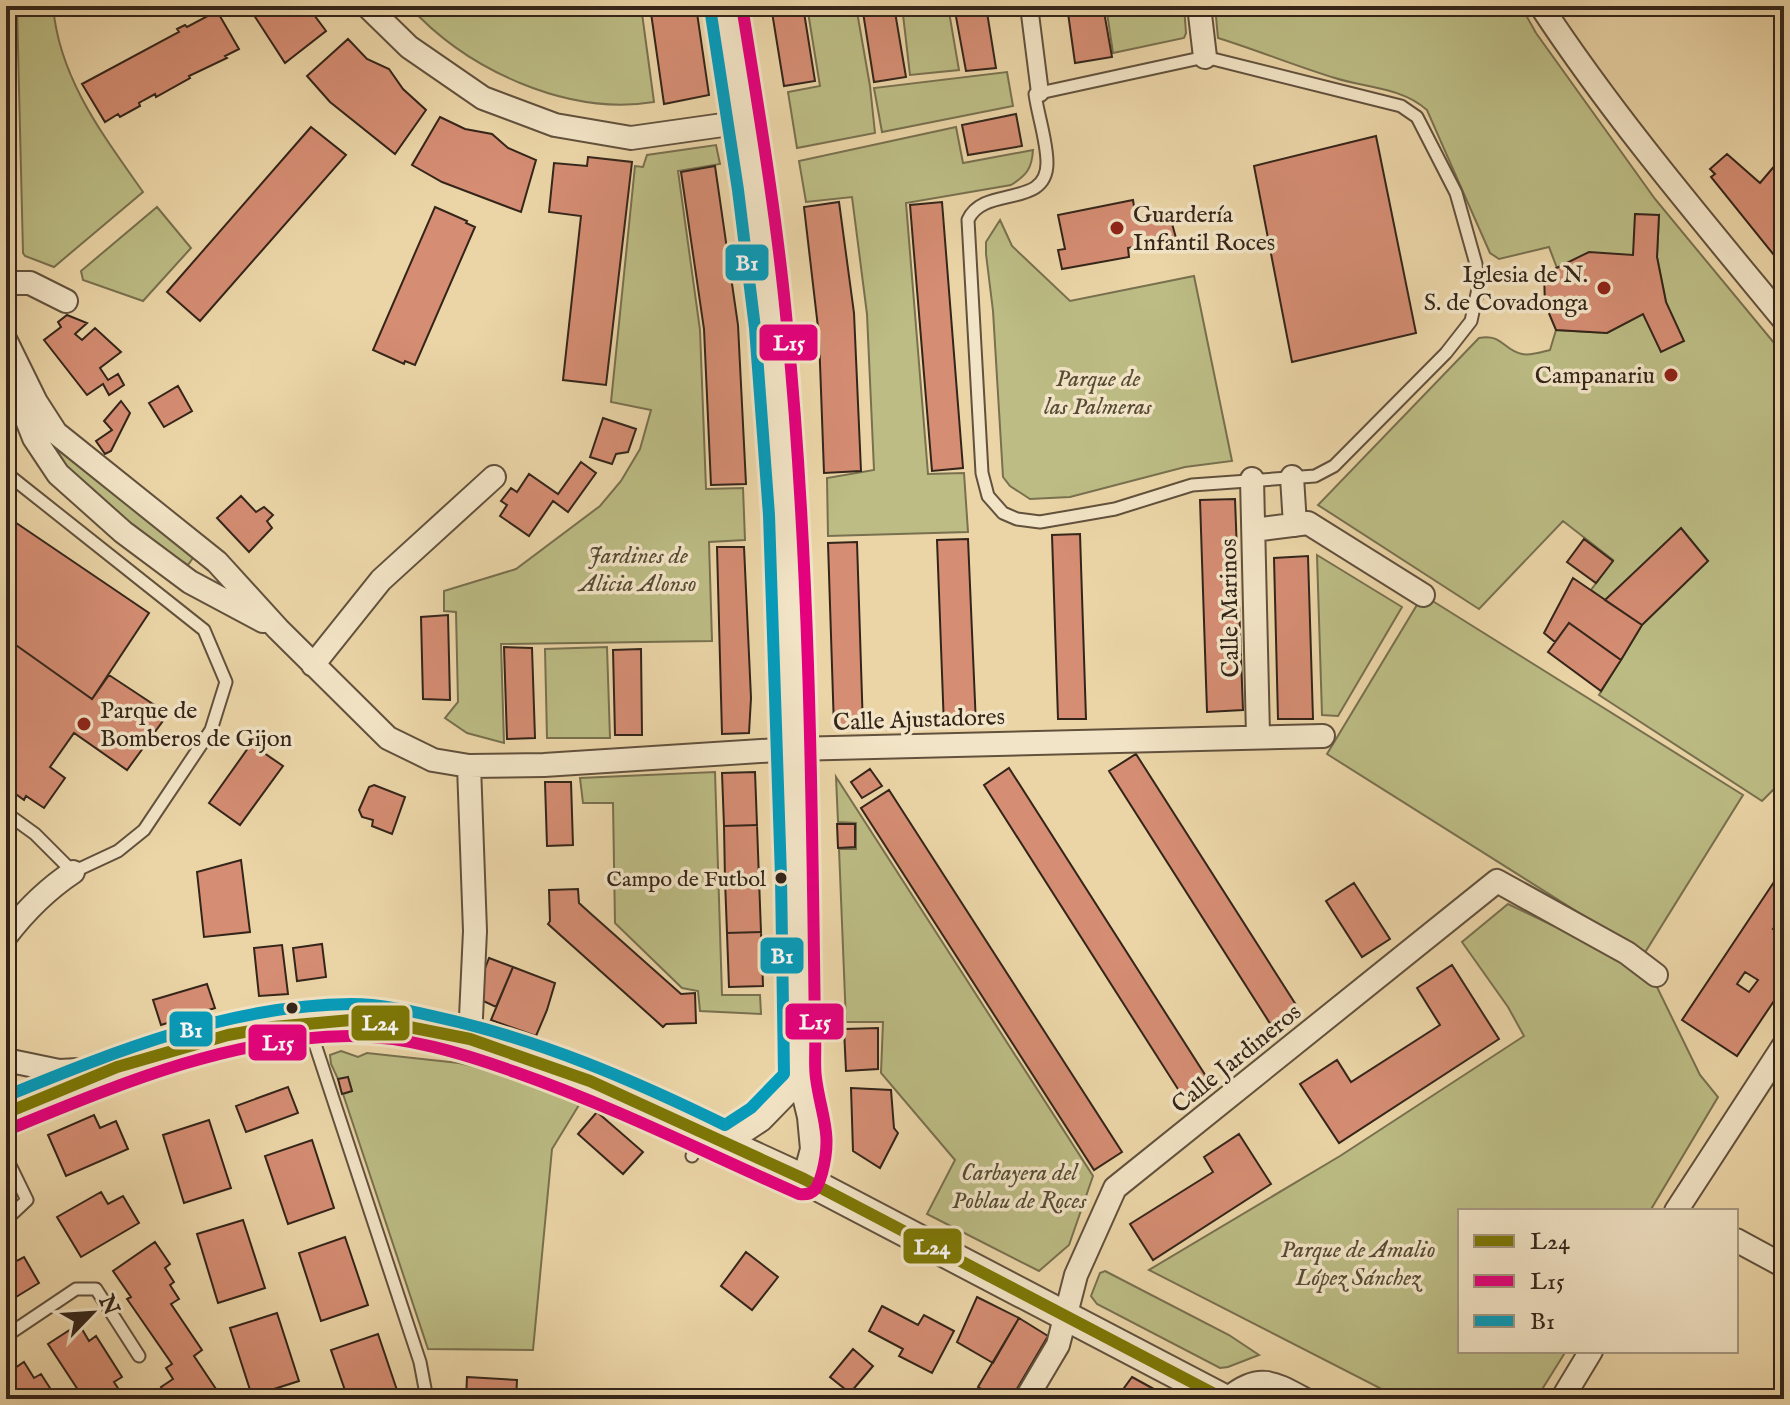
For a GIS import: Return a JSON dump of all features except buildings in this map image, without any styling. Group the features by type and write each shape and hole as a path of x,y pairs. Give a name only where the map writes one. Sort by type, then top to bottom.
{"street":[{"path":"367,6 409,47 483,98 555,125 631,138 744,122"},
{"path":"726,6 771,326 785,514 800,1080 809,1117 812,1149 804,1179"},
{"path":"1029,6 1040,93"},
{"path":"1199,6 1205,57"},
{"path":"1541,6 1634,136 1784,320"},
{"path":"6,283 30,283 66,301"},
{"path":"6,341 17,395 34,438 58,474 123,532 190,582 278,629"},
{"name":"Calle Ajustadores","path":"6,341 36,402 56,433 217,562 278,629 388,738 433,760 469,766 544,765 792,749 1258,735 1323,736"},
{"path":"313,665 381,580 494,477"},
{"path":"1292,477 1295,525"},
{"name":"Calle Marinos","path":"1252,479 1258,735"},
{"path":"1254,530 1308,523 1423,595"},
{"path":"469,766 475,931 470,1039"},
{"path":"6,936 24,911 73,872"},
{"name":"Calle Jardineros","path":"1026,1399 1058,1345 1076,1275 1115,1188 1497,881 1627,953 1656,975"},
{"path":"6,1113 117,1067 228,1035 351,1020 394,1024 470,1039 590,1081 708,1144 804,1179 1225,1399 1256,1382 1273,1383 1304,1399"},
{"path":"1680,1209 1784,1045"},
{"path":"6,1060 59,1071 117,1067"},
{"path":"708,1144 761,1120 800,1080"},
{"path":"1738,1241 1784,1266"},
{"path":"1562,1399 1590,1353"}],"lane":[{"path":"1205,57 1401,106 1417,117 1456,193 1476,264 1478,289 1471,321 1446,353 1334,466 1315,476 1192,485 1115,509 1040,522 1017,519 1003,513 988,496 982,473 968,220 972,209 985,201 1022,194 1043,178 1047,164 1035,94 1205,57"},
{"path":"6,473 204,630 226,682 211,730 144,830 118,851 73,872 35,834 6,813"},
{"path":"307,1023 420,1362 427,1399"},
{"path":"6,1157 27,1200 11,1215"},
{"path":"6,1336 76,1289 96,1289 139,1356"}],"green space":[{"path":"17,6 53,6 64,57 85,105 143,192 54,267 23,253"},
{"path":"409,6 641,6 654,102 621,105 587,102 554,95 521,83 460,50"},
{"path":"807,6 856,6 875,133 797,148 788,92 820,86"},
{"path":"902,6 948,6 959,70 910,75"},
{"path":"1106,6 1184,6 1186,33 1184,38 1113,53"},
{"path":"1215,6 1448,6 1452,12 1522,8 1536,33 1655,199 1784,355 1784,775 1762,801 1599,695 1642,625 1708,561 1681,529 1605,600 1591,590 1613,560 1563,521 1479,609 1318,505 1479,338 1493,338 1522,354 1536,354 1550,350 1556,330 1607,333 1666,302 1657,257 1659,216 1633,255 1557,268 1549,247 1499,259 1490,253 1427,110 1395,92 1335,78 1218,38"},
{"path":"1007,72 1013,106 882,132 874,88"},
{"path":"956,127 963,163 1033,150 1028,170 1011,185 906,203 928,474 964,473 968,532 828,536 827,478 874,470 867,314 852,197 806,202 799,161"},
{"name":"Jardines de Alicia Alonso","path":"716,145 720,164 678,171 700,330 706,489 743,488 745,540 709,542 712,641 501,644 504,743 467,733 445,718 458,702 456,612 444,611 444,591 516,569 600,506 621,481 640,449 651,410 611,402 635,166 643,167 647,155"},
{"path":"157,207 191,248 143,301 83,280 81,271"},
{"name":"Parque de las Palmeras","path":"1000,220 1012,246 1070,301 1194,276 1232,461 1185,467 1070,497 1030,499 1010,486 1003,477 993,311 986,254 986,242"},
{"path":"49,437 195,555 188,565 109,510 73,474"},
{"path":"1317,555 1402,607 1338,716 1322,715"},
{"path":"1423,595 1743,795 1644,954 1327,754"},
{"path":"607,647 610,738 547,738 545,649"},
{"path":"715,772 722,995 760,995 761,1014 700,1011 698,991 682,988 615,923 613,803 583,803 580,778"},
{"name":"Carbayera del Poblau de Roces","path":"836,777 1093,1176 1069,1245 1039,1271 927,1214 955,1160 881,1073 883,1022 846,1022 839,849 856,849 856,823 838,822"},
{"name":"Parque de Amalio López Sánchez","path":"1508,904 1631,963 1655,983 1700,1075 1718,1097 1651,1209 1458,1209 1458,1353 1565,1353 1536,1399 1401,1399 1149,1270 1340,1156 1524,1036 1508,1007 1462,942"},
{"path":"341,1051 358,1057 367,1053 459,1063 517,1076 579,1105 552,1149 533,1350 428,1349 343,1094 352,1091 348,1078 338,1079 331,1064 330,1055"},
{"path":"1105,1271 1229,1335 1259,1355 1220,1368 1097,1304 1091,1296 1100,1273"}],"transit line":[{"name":"L15","path":"12,1128 135,1080 219,1054 305,1038 370,1037 434,1047 475,1058 622,1114 799,1194 809,1194 817,1186 825,1159 826,1135 815,1067 811,769 801,502 783,285 742,6"},
{"name":"B1","path":"6,1096 132,1047 218,1022 306,1006 351,1004 407,1010 514,1038 621,1077 725,1125 751,1108 784,1074 769,515 755,328 710,8"},
{"name":"L24","path":"6,1113 117,1067 228,1035 273,1027 351,1020 394,1024 470,1039 590,1081 804,1179 1224,1399"}],"place":[{"name":"Guardería Infantil Roces","path":"1117,228"},
{"name":"Iglesia de N. S. de Covadonga","path":"1604,288"},
{"name":"Campanariu","path":"1671,375"},
{"name":"Parque de Bomberos de Gijon","path":"84,724"},
{"name":"Campo de Futbol","path":"781,878"}]}
